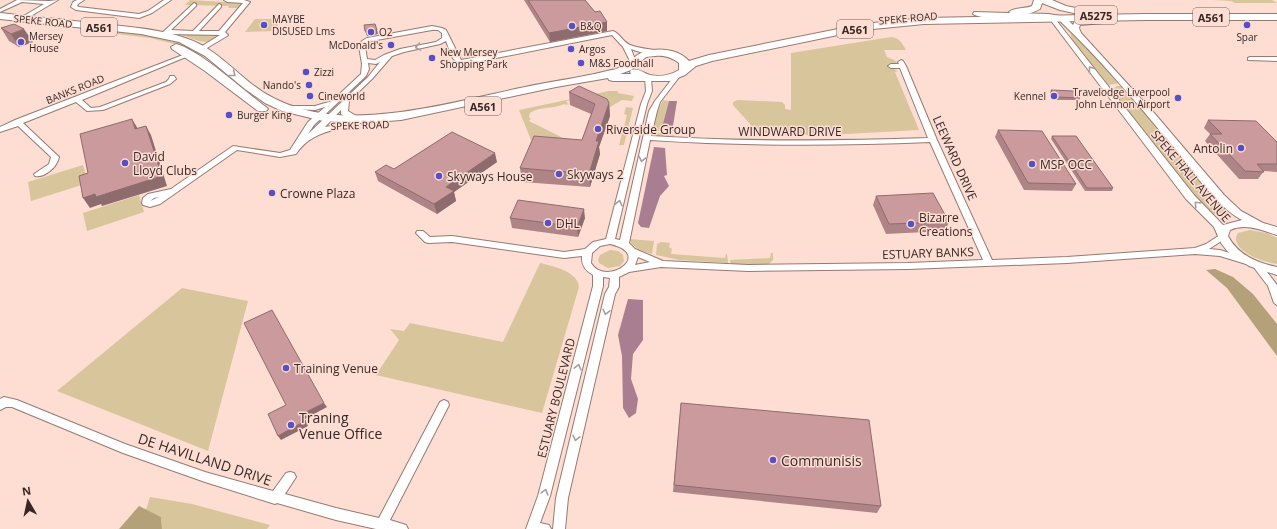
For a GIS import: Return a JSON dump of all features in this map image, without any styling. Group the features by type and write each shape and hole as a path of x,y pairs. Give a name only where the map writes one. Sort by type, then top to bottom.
{"highway":[{"name":"A5275","path":"1041,0 1063,8 1088,12"},
{"path":"977,14 1031,10 1037,7 1041,0 1054,16"},
{"name":"A561","path":"1054,16 1088,12 1277,11"},
{"name":"SPEKE ROAD","path":"0,13 47,21 164,33 189,42 203,50 252,90 269,101 322,124 355,119 384,118 418,113 551,84 607,74 624,70 633,63"},
{"name":"SPEKE ROAD","path":"664,53 700,54 902,18 977,14 1054,16"},
{"name":"SPEKE ROAD","path":"680,73 696,62 709,58 838,29 924,21 1033,19 1054,16"},
{"name":"A561","path":"1054,16 1277,18"},
{"path":"36,27 47,21"},
{"name":"SPEKE ROAD","path":"0,22 144,40 173,46 186,52 202,63 241,94 265,110 288,120 322,124 372,126 401,123 601,80 646,78"},
{"path":"186,52 203,50"},
{"path":"664,53 681,59 684,62 680,73"},
{"name":"A561","path":"633,63 643,55 664,53"},
{"path":"633,63 634,71 646,78"},
{"name":"A561","path":"646,78 663,79 680,73"}],"street":[{"path":"0,13 22,0 53,2"},
{"path":"81,0 75,4 74,7 78,9 139,16 150,12 168,0"},
{"path":"203,50 204,47 225,35 221,33 247,2 227,0"},
{"path":"24,18 53,2"},
{"path":"164,33 194,6"},
{"path":"194,33 219,6"},
{"path":"0,13 11,12"},
{"name":"SPEKE HALL AVENUE","path":"1054,16 1078,34 1148,111 1220,197 1237,213 1262,226"},
{"name":"SPEKE HALL AVENUE","path":"1054,16 1070,42 1186,191 1218,225 1231,249 1252,263"},
{"path":"1078,34 1075,26 1081,22 1146,17"},
{"path":"1033,19 1048,25 1070,42"},
{"path":"322,124 337,100 366,71 361,46 363,42 369,39 432,28 442,29 457,60 460,62 613,33 626,46 633,63"},
{"name":"SPEKE ROAD","path":"164,33 221,33"},
{"path":"438,43 445,39 446,35"},
{"path":"364,61 376,62 402,50 438,43 450,43"},
{"path":"626,46 642,51 664,53"},
{"name":"BANKS ROAD","path":"0,130 157,67 186,52"},
{"name":"BANKS ROAD","path":"157,67 186,52"},
{"path":"172,191 236,148 258,153 286,155 293,152 299,144 370,78 390,55"},
{"path":"1250,58 1277,59"},
{"name":"BANKS ROAD","path":"157,67 182,62 202,63"},
{"name":"LEEWARD DRIVE","path":"891,66 902,64 933,140 989,263"},
{"path":"624,244 653,111 657,102 680,73"},
{"path":"77,99 89,110 101,109 168,83 173,80 172,77"},
{"path":"610,241 644,104 649,94 650,86 646,78"},
{"path":"281,106 315,108 326,106 337,100"},
{"path":"346,100 344,112 355,119"},
{"path":"18,122 55,157 55,161 52,165 38,174"},
{"name":"WINDWARD DRIVE","path":"647,138 757,144 861,143 933,140"},
{"path":"1223,235 1226,228 1232,224 1241,223 1277,228"},
{"path":"1262,226 1277,231"},
{"path":"420,233 428,240 452,239 564,255 588,252"},
{"name":"ESTUARY BANKS","path":"1195,251 1209,246 1223,235"},
{"path":"564,255 593,270 615,274 628,269 634,260 632,251 624,244 610,241 595,245 588,252 586,258 593,270"},
{"name":"ESTUARY BANKS","path":"632,251 661,264"},
{"name":"ESTUARY BANKS","path":"628,269 661,264 778,268 889,267 1067,260 1195,251 1220,254 1252,263"},
{"path":"1252,263 1277,271"},
{"path":"1252,263 1274,281 1277,301"},
{"name":"ESTUARY BOULEVARD","path":"532,529 544,496 598,286 593,270"},
{"path":"559,529 562,498 610,294 614,287 615,274"},
{"name":"DE HAVILLAND DRIVE","path":"2,403 13,403 123,448 198,475 275,498 402,529"},
{"path":"382,524 444,404"},
{"path":"275,498 290,478"},
{"path":"539,529 545,529"}],"shaded area":[{"path":"190,0 242,3 239,8 228,8 229,6 185,5"},
{"path":"1213,0 1272,0 1277,3 1235,3 1231,1"},
{"name":"MAYBE DISUSED Lms","path":"255,19 282,19 273,31 245,32"},
{"path":"1059,21 1061,21 1120,83 1108,85 1108,88 1075,48 1070,33"},
{"path":"117,32 151,35 184,45 182,46 150,38 108,33"},
{"path":"177,34 220,36 214,40 203,42"},
{"path":"891,37 899,40 906,50 884,50 887,57 896,61 897,64 890,64 892,68 898,71 895,72 919,130 828,135 754,135 750,124 733,105 733,102 738,100 782,102 785,105 785,109 791,110 791,53"},
{"path":"1117,86 1122,86 1232,212 1212,214 1201,203 1125,111 1123,104 1112,90"},
{"path":"609,91 618,91 618,93 634,96 632,101 622,100 605,110 572,100 566,101 568,104 567,105 564,104 534,111 530,113 529,117 531,119 529,121 573,143 544,144 531,140 519,110"},
{"path":"663,100 669,101 661,131 656,131 656,133 674,135 673,138 658,137 653,133 657,112"},
{"path":"669,101 677,101 672,132 661,131"},
{"path":"626,107 633,108 624,145 619,145 627,115 624,114"},
{"path":"654,147 665,148 667,175 664,176 669,186 660,196 649,228 641,227 638,223"},
{"path":"83,165 88,183 31,201 28,182"},
{"path":"139,195 144,212 87,231 83,213"},
{"path":"1250,230 1267,233 1277,238 1277,264 1256,258 1242,250 1238,245 1236,239 1238,233"},
{"path":"629,239 654,241 652,254 642,251"},
{"path":"661,242 670,243 669,247 672,249 671,254 725,258 727,254 728,263 680,260 656,255 657,244"},
{"path":"610,250 618,251 623,255 624,261 620,266 608,268 599,263 598,260 600,255"},
{"path":"771,253 773,253 773,260 769,264 731,264 730,260 770,258"},
{"path":"540,263 564,270 569,273 578,281 579,287 542,413 376,375 399,340 390,329 404,331 410,323 503,342"},
{"path":"1215,269 1233,277 1253,294 1277,324 1277,356 1227,288 1206,270"},
{"path":"182,288 248,301 208,451 57,391"},
{"path":"628,299 643,300 643,340 633,354 631,379 638,399 636,413 629,418 623,408 622,356 618,335"},
{"path":"150,497 192,504 270,525 267,529 162,529 161,517 146,510"},
{"path":"139,506 161,517 162,529 119,529"}],"building":[{"name":"B&Q","path":"528,0 585,0 595,12 600,11 607,22 549,33"},
{"path":"14,24 24,29 11,34 1,28"},
{"path":"375,24 377,30 365,31 364,25"},
{"path":"579,86 607,99 609,103 596,141 599,141 589,174 520,168 534,136 582,140 595,104 569,92"},
{"path":"1051,90 1074,91 1080,98 1056,97"},
{"name":"David Lloyd Clubs","path":"132,119 135,129 146,126 162,176 96,197 95,194 83,198 79,176 88,173 80,134"},
{"name":"Antolin","path":"1208,120 1256,121 1277,142 1277,164 1257,164 1264,172 1245,171 1210,134 1222,134"},
{"name":"MSP OCC","path":"998,130 1042,131 1076,184 1028,183"},
{"name":"Skyways House","path":"452,132 495,153 446,187 454,191 434,204 375,172 386,165 394,169"},
{"path":"1052,136 1076,136 1113,188 1087,188"},
{"path":"933,193 949,222 889,224 876,196"},
{"path":"518,200 584,209 577,227 510,218"},
{"name":"Training Venue","path":"272,310 324,403 302,414 305,421 278,436 268,414 286,405 244,323"},
{"name":"Communisis","path":"681,403 869,420 881,506 674,485"}],"place":[{"name":"MAYBE DISUSED Lms","path":"264,25"},
{"name":"Spar","path":"1247,25"},
{"name":"B&Q","path":"572,26"},
{"name":"O2","path":"371,32"},
{"name":"Mersey House","path":"21,42"},
{"name":"McDonald's","path":"391,45"},
{"name":"Argos","path":"571,49"},
{"name":"New Mersey Shopping Park","path":"432,58"},
{"name":"M&S Foodhall","path":"581,63"},
{"name":"Zizzi","path":"306,72"},
{"name":"Nando's","path":"309,85"},
{"name":"Cineworld","path":"310,96"},
{"name":"Kennel","path":"1054,96"},
{"name":"Travelodge Liverpool John Lennon Airport","path":"1178,98"},
{"name":"Burger King","path":"229,115"},
{"name":"Riverside Group","path":"598,129"},
{"name":"Antolin","path":"1241,148"},
{"name":"David Lloyd Clubs","path":"125,163"},
{"name":"MSP OCC","path":"1032,164"},
{"name":"Skyways 2","path":"559,174"},
{"name":"Skyways House","path":"439,176"},
{"name":"Crowne Plaza","path":"272,193"},
{"name":"DHL","path":"548,223"},
{"name":"Bizarre Creations","path":"911,224"},
{"name":"Training Venue","path":"286,368"},
{"name":"Traning Venue Office","path":"291,425"},
{"name":"Communisis","path":"773,460"}]}
